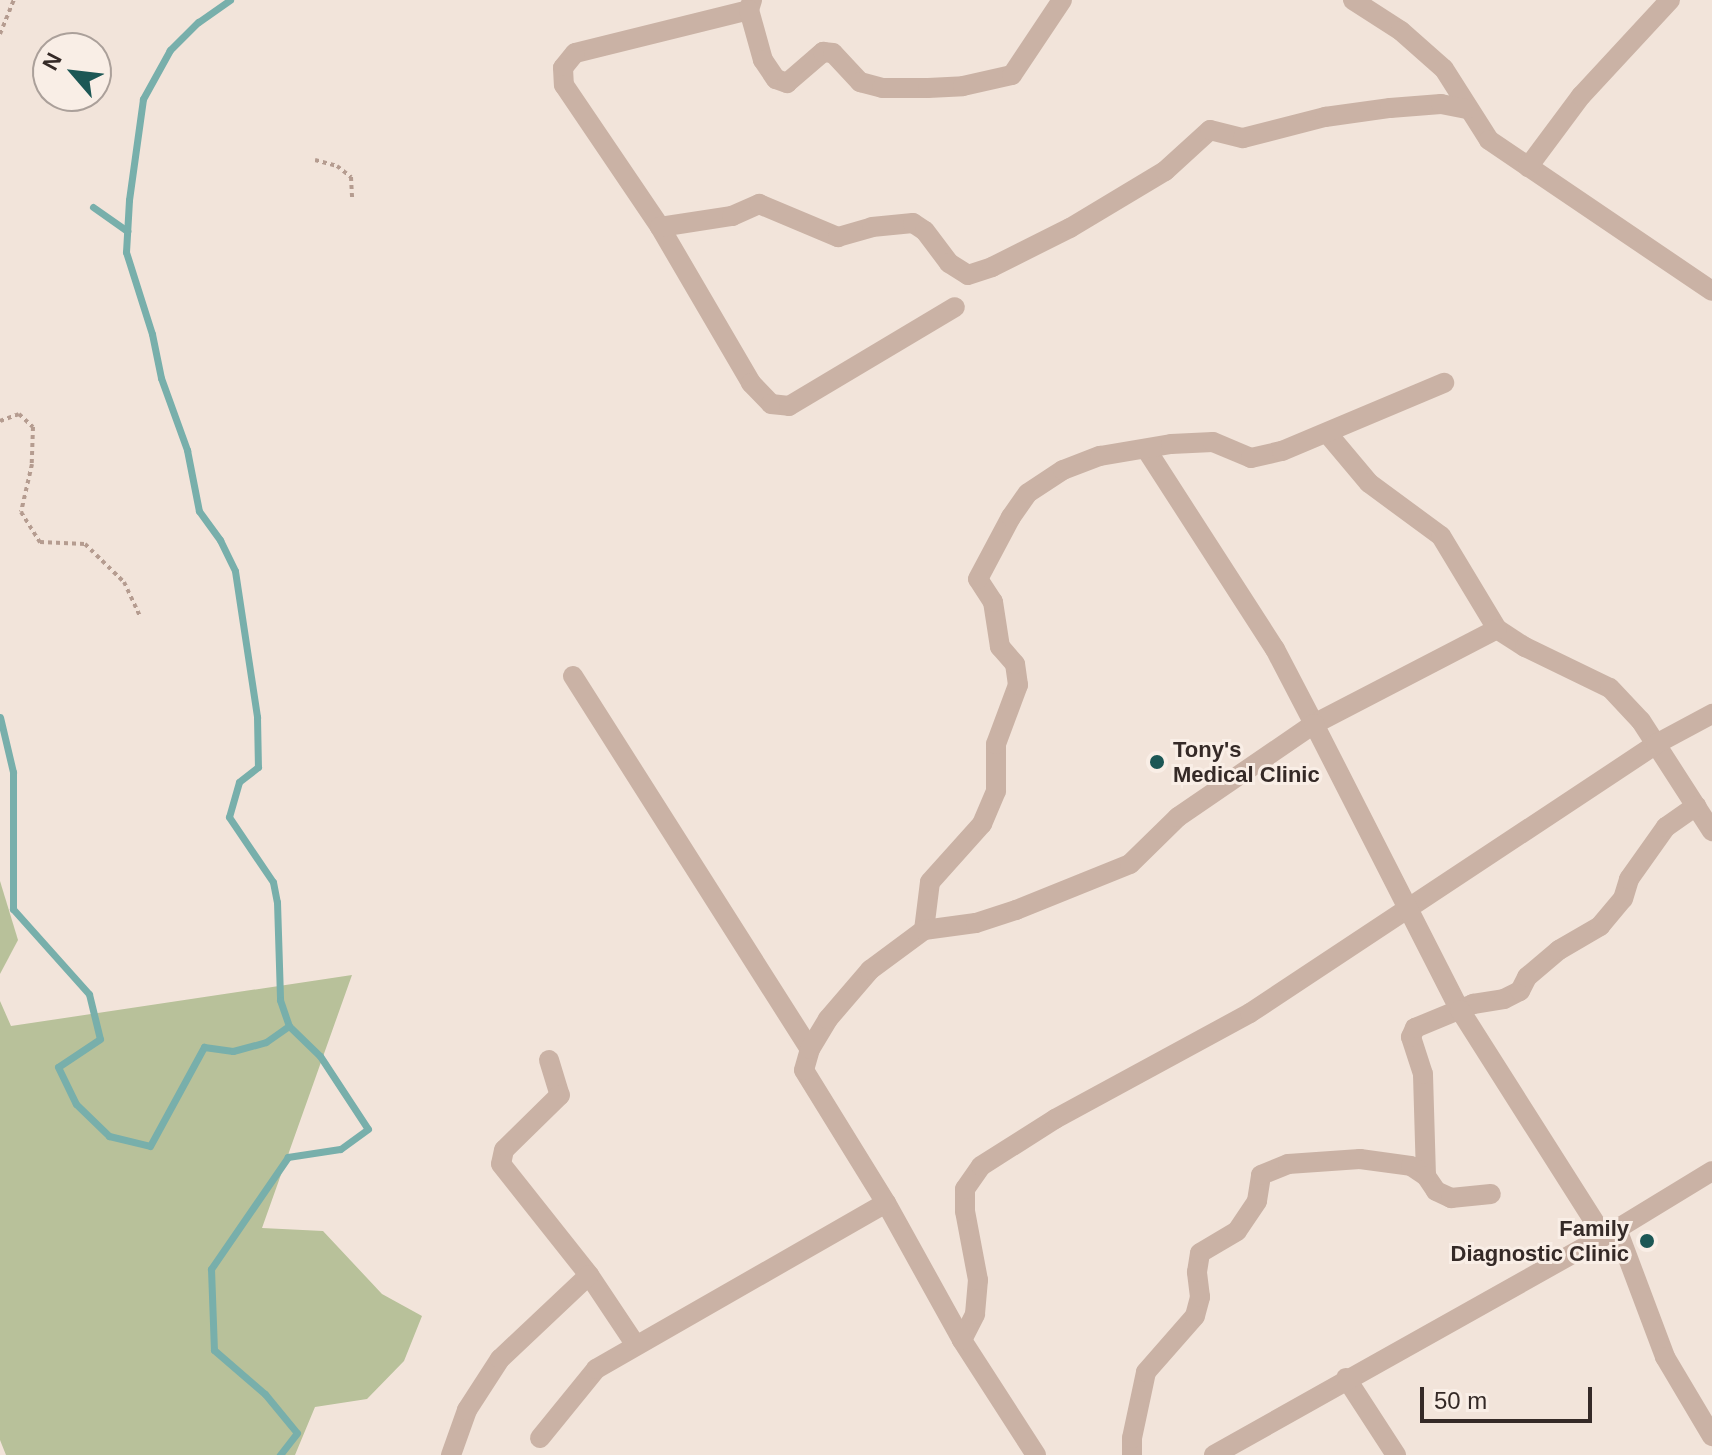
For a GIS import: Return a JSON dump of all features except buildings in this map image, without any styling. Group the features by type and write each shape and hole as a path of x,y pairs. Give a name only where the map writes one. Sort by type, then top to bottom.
{"street":[{"path":"955,307 789,406 771,404 751,383 660,227 564,85 563,68 575,53 750,5 763,60 776,79 787,83 823,52 833,53 860,82 882,88 963,86 1012,75 1062,0"},
{"path":"1353,0 1401,31 1444,69 1489,140 1712,291"},
{"path":"1528,167 1581,96 1670,0"},
{"path":"660,227 732,216 759,204 838,237 872,227 913,223 925,231 949,263 968,275 992,267 1070,228 1165,171 1210,130 1243,138 1325,117 1390,108 1441,104 1467,109"},
{"path":"924,930 930,882 982,824 996,791 996,744 1018,685 1015,664 1000,647 995,630 997,613 981,587 980,571 1028,493 1063,470 1100,456 1213,442 1251,458 1282,451 1444,383"},
{"path":"1327,433 1369,483 1441,536 1497,629 1525,647 1610,688 1656,744 1712,831"},
{"path":"1146,449 1275,649 1460,1010 1610,1232 1665,1357 1712,1436"},
{"path":"1036,1455 962,1340 886,1203 804,1070 810,1049 828,1019 870,970 924,930 976,923 1130,864 1178,817 1314,724 1497,629"},
{"path":"573,676 810,1049"},
{"path":"962,1340 975,1314 978,1280 965,1211 965,1189 981,1166 1055,1119 1250,1013 1656,744 1712,714"},
{"path":"1426,1176 1423,1074 1411,1037 1415,1028 1520,991 1527,977 1559,950 1600,926 1623,899 1629,879 1666,827 1696,806"},
{"path":"549,1060 560,1095 504,1150 501,1164 589,1275 635,1344"},
{"path":"1132,1455 1132,1438 1146,1372 1195,1316 1200,1297 1197,1272 1200,1253 1237,1231 1257,1201 1261,1175 1288,1164 1360,1159 1411,1166 1426,1176 1436,1191 1451,1198 1491,1194"},
{"path":"1214,1455 1610,1232 1712,1171"},
{"path":"540,1438 596,1369 886,1203"},
{"path":"451,1455 467,1410 500,1359 589,1275"},
{"path":"1346,1378 1396,1455"}],"path":[{"path":"0,34 14,0"},
{"path":"315,160 337,166 351,177 352,199"},
{"path":"0,421 19,414 33,427 32,464 21,512 40,542 85,544 124,582 140,617"}],"green space":[{"path":"0,881 18,940 0,974"},
{"path":"352,975 262,1228 323,1231 382,1294 422,1316 404,1361 367,1399 315,1407 295,1455 6,1455 0,1440 0,1001 11,1026"}],"waterway":[{"path":"230,0 198,22 170,50 143,99 129,200 126,252 152,334 161,378 187,450 199,511 220,540 235,571 257,717 258,767 239,782 229,817 273,882 277,902 280,1000 289,1026 320,1056 368,1129 340,1149 288,1157 211,1269 214,1350 265,1394 297,1433 280,1455"},
{"path":"93,207 127,231"},
{"path":"0,717 13,772 13,909 89,994 100,1039 58,1067 76,1104 109,1136 150,1146 204,1047 233,1051 266,1042 289,1026"}],"place":[{"name":"Tony's Medical Clinic","path":"1157,762"},
{"name":"Family Diagnostic Clinic","path":"1647,1241"}]}
